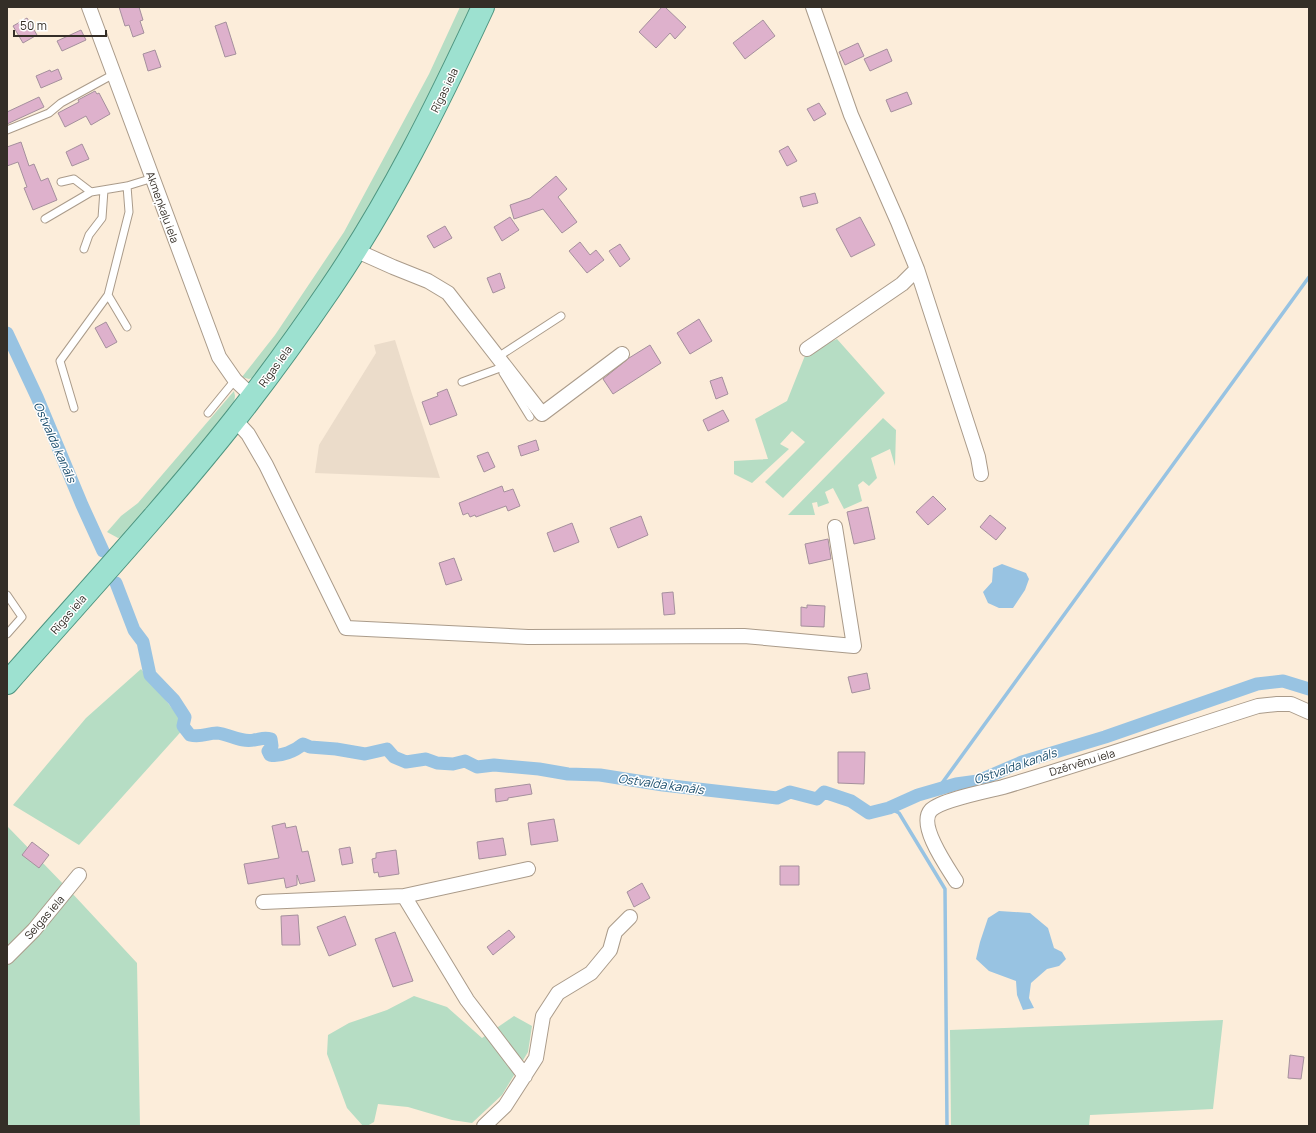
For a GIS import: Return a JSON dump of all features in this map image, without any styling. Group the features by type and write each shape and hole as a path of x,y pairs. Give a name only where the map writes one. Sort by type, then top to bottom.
{"main road":[{"name":"Rīgas iela","path":"7,683 179,487 235,420 330,290 404,167 441,97 483,7"}],"street":[{"name":"Akmeņkaļu iela","path":"89,7 219,357 235,380 252,397"},
{"path":"813,7 850,115 898,222 917,269 978,457 981,474"},
{"path":"355,250 428,281 448,293 499,363 542,414 622,354"},
{"path":"807,349 902,284 917,269"},
{"path":"235,420 248,434 266,465 346,628 528,636 744,636 854,646 835,527"},
{"name":"Dzērvēnu iela","path":"956,881 934,844 928,829 927,818 931,810 944,803 1003,787 1258,706 1290,704 1309,712"},
{"path":"264,902 404,896 528,869"},
{"name":"Selgas iela","path":"7,957 34,930 79,875"},
{"path":"404,896 467,1000 525,1076"},
{"path":"484,1126 505,1106 536,1058 543,1016 558,993 590,973 610,950 615,932 630,916"}],"lane":[{"path":"7,130 49,113 61,103 114,74"},
{"path":"45,219 91,192 127,186 153,178"},
{"path":"60,182 74,179 91,192"},
{"path":"74,408 60,361 108,295 129,212 127,186"},
{"path":"84,249 89,235 102,218 104,190"},
{"path":"108,295 127,327"},
{"path":"462,382 499,363 561,316"},
{"path":"499,363 530,417"},
{"path":"208,413 235,380"},
{"path":"7,595 22,618 7,634"}],"shaded area":[{"path":"395,340 440,478 315,473 319,445 376,353 374,345"}],"green space":[{"path":"460,7 472,7 414,128 374,198 323,283 259,375 249,379 242,377 275,335 344,232 429,74"},
{"path":"837,339 885,393 783,498 765,482 805,442 792,431 780,444 789,449 752,483 734,474 734,461 768,459 755,419 787,401 806,353"},
{"path":"234,391 234,403 123,537 118,538 107,532 121,516 138,503"},
{"path":"883,418 896,430 895,466 890,449 871,458 877,478 869,486 863,481 858,485 862,501 844,509 833,488 825,492 829,503 818,507 817,502 812,503 815,515 788,515"},
{"path":"141,669 186,726 79,845 13,805 86,718"},
{"path":"7,826 137,963 140,1126 7,1126"},
{"path":"414,996 447,1007 482,1038 514,1016 532,1026 528,1052 502,1095 472,1123 452,1120 408,1107 378,1104 374,1122 367,1126 363,1126 347,1108 327,1054 328,1035 349,1023 387,1010"},
{"path":"1223,1020 1213,1109 1090,1115 1089,1126 951,1126 950,1030"}],"water":[{"path":"1002,564 1026,573 1029,579 1025,590 1013,608 999,608 988,603 983,592 992,582 993,568"},
{"path":"999,911 1030,913 1048,928 1054,948 1062,952 1066,959 1059,966 1047,969 1031,983 1029,998 1034,1008 1023,1010 1017,995 1016,981 989,971 976,959 988,918"}],"building":[{"path":"119,7 139,7 143,20 140,21 144,33 133,37 129,25 125,26"},
{"path":"662,7 665,7 686,27 675,39 670,33 656,48 639,32"},
{"path":"27,18 37,35 23,43 13,26"},
{"path":"763,20 775,36 745,59 733,43"},
{"path":"226,22 236,54 225,57 215,26"},
{"path":"81,30 86,40 62,51 57,41"},
{"path":"858,43 864,56 845,65 839,52"},
{"path":"887,49 892,61 870,71 864,59"},
{"path":"155,50 161,67 148,71 143,54"},
{"path":"58,69 62,79 41,88 36,76 50,70 51,72"},
{"path":"95,91 97,94 99,93 110,114 91,125 86,116 65,127 58,113 79,102 78,100"},
{"path":"907,92 912,104 891,112 886,100"},
{"path":"39,97 44,107 7,124 7,112"},
{"path":"819,103 826,114 814,121 807,109"},
{"path":"21,142 29,166 34,164 41,181 48,178 57,200 33,210 24,188 27,187 18,162 7,166 7,147"},
{"path":"82,144 89,159 72,166 66,152"},
{"path":"788,146 797,161 787,166 779,151"},
{"path":"556,176 567,189 558,197 577,222 562,233 543,209 514,219 510,205 530,198"},
{"path":"815,193 818,203 803,207 800,197"},
{"path":"510,217 519,230 502,241 494,227"},
{"path":"860,217 875,245 851,257 836,229"},
{"path":"445,226 452,238 434,248 427,236"},
{"path":"580,242 590,255 596,250 604,260 587,273 569,251"},
{"path":"620,244 630,259 620,267 609,251"},
{"path":"500,273 505,288 493,293 487,278"},
{"path":"699,319 712,341 690,354 677,333"},
{"path":"106,322 117,342 106,348 95,328"},
{"path":"650,345 661,363 613,394 603,379 629,358"},
{"path":"722,377 728,394 716,399 710,381"},
{"path":"447,389 457,415 430,425 422,402 438,396 437,393"},
{"path":"723,410 729,421 708,431 703,420"},
{"path":"536,440 539,450 521,456 518,446"},
{"path":"488,452 495,467 484,472 477,456"},
{"path":"502,486 504,492 513,489 520,506 508,511 506,506 476,517 475,515 470,517 468,513 463,515 459,503"},
{"path":"933,496 946,509 928,525 916,512"},
{"path":"868,507 875,539 854,544 847,512"},
{"path":"990,515 1006,528 996,540 980,527"},
{"path":"641,516 648,535 618,548 610,528"},
{"path":"572,523 579,542 554,552 547,533"},
{"path":"828,539 831,559 809,564 805,544"},
{"path":"454,558 462,580 446,585 439,563"},
{"path":"673,592 675,614 664,615 662,593"},
{"path":"807,605 825,606 824,627 801,626 801,607 807,608"},
{"path":"867,673 870,689 852,693 848,677"},
{"path":"838,752 865,752 864,784 838,783"},
{"path":"530,784 532,794 508,798 508,800 496,802 495,789"},
{"path":"554,819 558,841 531,845 528,823"},
{"path":"285,823 286,828 296,826 302,852 308,851 315,881 300,884 297,875 297,885 286,888 284,878 248,884 244,864 279,858 272,826"},
{"path":"503,838 506,855 479,859 477,842"},
{"path":"32,842 49,855 39,868 22,855"},
{"path":"350,847 353,863 342,865 339,849"},
{"path":"396,850 399,874 379,877 378,872 374,873 372,859 376,858 376,853"},
{"path":"780,866 799,866 799,885 780,885"},
{"path":"642,883 650,898 634,907 627,892"},
{"path":"298,915 300,945 282,945 281,916"},
{"path":"345,916 356,945 329,956 317,927"},
{"path":"509,930 515,937 493,955 487,947"},
{"path":"395,932 413,981 393,987 375,939"},
{"path":"1290,1055 1304,1057 1301,1079 1288,1078"}],"waterway":[{"path":"937,790 1309,277"},
{"name":"Ostvalda kanāls","path":"7,333 37,397 103,551"},
{"name":"Ostvalda kanāls","path":"116,583 134,630 143,642 150,675 174,700 185,717 183,726 190,735 197,736 217,733 249,741 264,738 271,739 272,746 268,751 270,755 288,753 303,744 310,747 336,749 365,754 387,749 394,757 406,762 426,759 437,763 453,764 465,761 477,767 494,765 539,769 568,774 600,775 663,785 777,798 790,792 817,799 824,792 851,801 869,813 889,808 918,795 956,784 978,781 1022,762 1105,737 1257,684 1283,681 1309,689"},
{"path":"889,808 899,813 945,889 947,1126"}]}
